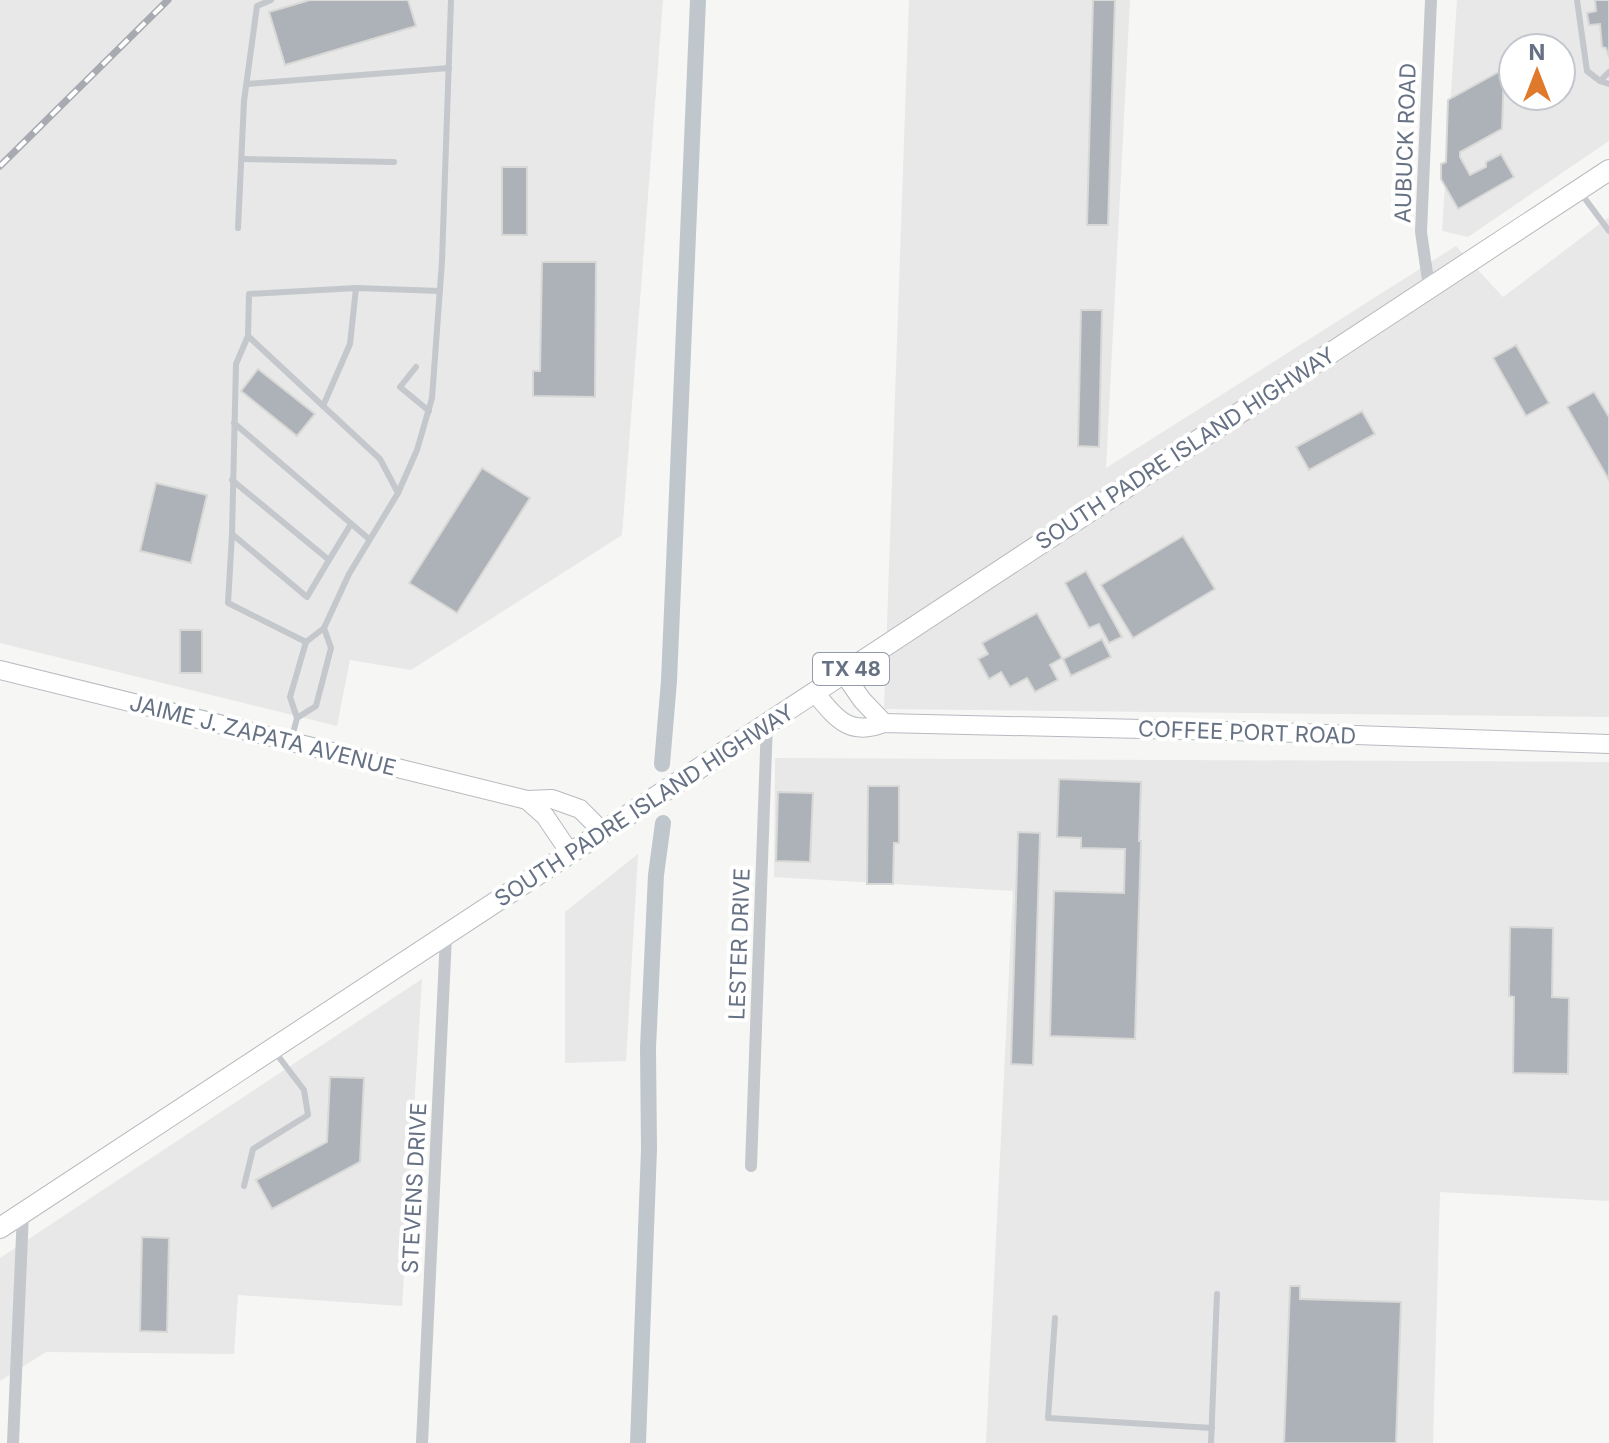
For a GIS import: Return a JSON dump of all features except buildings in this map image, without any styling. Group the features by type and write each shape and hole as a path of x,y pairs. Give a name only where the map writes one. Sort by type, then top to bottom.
{"main road":[{"name":"SOUTH PADRE ISLAND HIGHWAY","path":"0,1228 1609,170"}],"street":[{"name":"AUBUCK ROAD","path":"1429,287 1421,232 1431,0"},
{"name":"JAIME J. ZAPATA AVENUE","path":"0,670 527,800 552,799 580,809 603,832"},
{"path":"844,674 862,700 884,723"},
{"name":"COFFEE PORT ROAD","path":"815,693 835,717 849,725 868,729 884,723 1609,744"},
{"name":"LESTER DRIVE","path":"751,1166 767,723"},
{"path":"527,800 545,816 570,853"},
{"name":"STEVENS DRIVE","path":"422,1443 446,936"},
{"path":"13,1443 23,1213"}],"lane":[{"path":"238,228 247,84 257,6 271,0"},
{"path":"291,742 297,718 290,697 306,642 324,628 349,574 398,493 417,450 432,398 440,291 451,0"},
{"path":"1577,0 1587,71 1609,84"},
{"path":"247,84 449,68"},
{"path":"1600,81 1609,72"},
{"path":"242,159 394,162"},
{"path":"1579,190 1609,231"},
{"path":"306,642 228,603 236,364 248,336 249,294 356,288 440,291"},
{"path":"323,406 350,344 356,288"},
{"path":"248,336 380,459 398,493"},
{"path":"416,367 400,387 429,411"},
{"path":"234,423 369,539"},
{"path":"232,480 329,560"},
{"path":"232,534 307,597 351,524"},
{"path":"297,718 316,706 331,648 324,628"},
{"path":"244,1186 253,1149 308,1115 304,1090 273,1049"},
{"path":"1211,1443 1217,1294"},
{"path":"1055,1318 1048,1418 1212,1428"}],"shaded area":[{"path":"0,0 663,0 622,535 411,670 350,660 337,726 0,643"},
{"path":"909,0 1130,0 1106,468 1456,246 1503,297 1609,217 1609,717 884,709"},
{"path":"1457,0 1609,0 1609,141 1468,237 1442,231"},
{"path":"775,758 1609,762 1609,1201 1440,1192 1433,1443 986,1443 1013,891 774,877"},
{"path":"638,854 626,1061 565,1063 565,912"},
{"path":"422,979 402,1306 238,1295 234,1354 46,1352 0,1381 0,1258"}],"waterway":[{"path":"662,764 669,681 698,0"},
{"path":"638,1443 649,1149 648,1048 656,875 663,823"}],"railway":[{"path":"0,166 168,0"}]}
